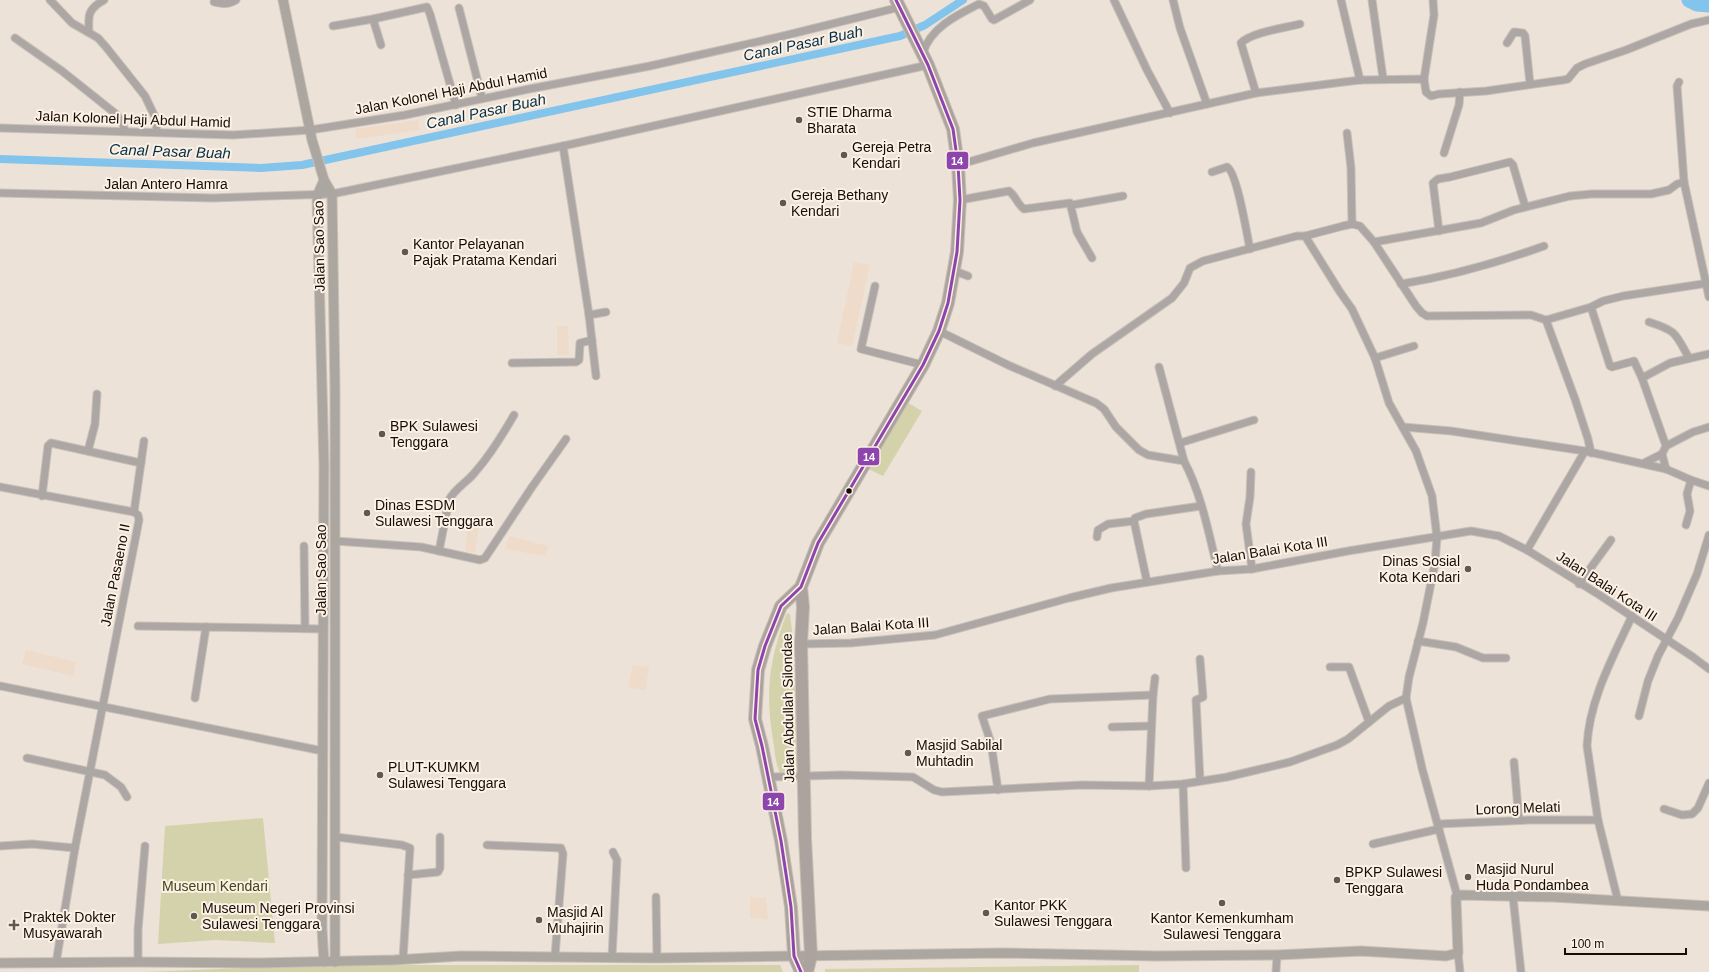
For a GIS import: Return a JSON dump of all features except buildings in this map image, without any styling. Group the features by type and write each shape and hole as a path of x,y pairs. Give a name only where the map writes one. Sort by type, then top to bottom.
{"highway":[{"path":"801,972 794,956 791,907 781,841 769,777 755,719 758,670 765,646 781,606 801,587 818,543 923,365 939,332 948,304 957,252 960,200 954,129 928,65 900,8"},
{"name":"Jalan Abdullah Silondae","path":"801,587 805,838 811,956 807,972"},
{"path":"781,606 802,613"}],"street":[{"path":"50,0 72,23 98,38 106,47 145,96 155,117 157,132"},
{"path":"89,32 88,18 90,10 104,0"},
{"path":"214,2 222,4 230,3 236,0"},
{"name":"Jalan Sao Sao","path":"283,0 312,140 324,180 332,194 335,390 335,962"},
{"path":"920,49 944,24 979,4 984,6 994,20 1030,0"},
{"path":"1114,0 1147,70 1170,113"},
{"path":"1173,0 1180,28 1207,104"},
{"path":"1341,0 1360,80"},
{"path":"1372,0 1384,78"},
{"path":"1434,0 1434,15 1424,79 1424,87 1429,96 1460,92 1486,91 1568,79 1577,68 1585,64 1626,50 1691,24 1709,20"},
{"path":"333,26 373,19 425,7 428,8 456,105"},
{"path":"459,8 482,98"},
{"name":"Jalan Kolonel Haji Abdul Hamid","path":"0,128 233,135 310,130 456,105 482,98 650,66 900,8"},
{"path":"373,19 381,45"},
{"path":"1256,93 1241,43 1258,34 1300,24"},
{"path":"1507,43 1514,32 1523,33 1525,36 1530,84"},
{"path":"15,38 62,71 116,114 122,122 125,131"},
{"name":"Jalan Antero Hamra","path":"0,193 198,197 318,196 563,146 928,65"},
{"path":"958,165 1033,143 1256,93 1360,80 1384,78 1424,79"},
{"path":"1679,82 1677,86 1684,182 1709,297"},
{"path":"1444,153 1459,105 1460,92"},
{"path":"1347,133 1351,168 1352,224"},
{"path":"563,146 589,315 596,376"},
{"path":"1439,231 1433,190 1433,183 1438,179 1510,162 1513,165 1525,206"},
{"path":"1212,172 1225,168 1229,168 1231,170 1250,249"},
{"name":"Jalan Sao Sao","path":"324,180 318,196 324,465 322,929 324,962"},
{"path":"1374,242 1481,223 1525,206 1582,194 1651,194 1669,190 1677,184 1684,182"},
{"path":"960,200 1008,191 1014,195 1018,205 1024,209 1068,202 1072,205 1123,196"},
{"path":"1072,205 1077,232 1092,258"},
{"path":"1055,386 1092,354 1172,298 1179,290 1192,266 1203,261 1297,236 1305,236 1352,224 1360,226 1374,242 1416,306 1427,316 1531,315 1546,320 1623,296 1707,284"},
{"path":"1305,236 1352,309 1375,358 1388,403 1416,451 1430,489 1435,514 1437,537 1435,563 1409,677 1406,698 1422,768 1458,895 1456,900 1460,972"},
{"path":"1401,284 1462,271 1544,246"},
{"path":"955,270 968,276"},
{"path":"875,286 861,349 923,365"},
{"path":"1591,307 1610,366 1612,367 1634,361 1642,378 1666,446"},
{"path":"589,315 606,312"},
{"path":"1527,550 1588,452 1588,439 1546,320"},
{"path":"1648,322 1662,326 1675,333 1689,358"},
{"path":"939,332 1102,407 1116,427 1139,450 1148,455 1184,461"},
{"path":"512,363 576,362 579,360 580,343 592,340"},
{"path":"1375,358 1414,346"},
{"path":"1642,378 1670,363 1709,354"},
{"path":"1159,367 1184,461 1191,476 1201,506 1218,571"},
{"path":"88,451 95,424 97,394"},
{"path":"439,551 449,500 453,493 468,481 476,471 498,441 514,415"},
{"path":"1180,443 1254,420"},
{"path":"1644,463 1662,454 1666,446 1693,432 1709,427"},
{"path":"1403,428 1456,432 1588,452 1666,469 1709,486"},
{"path":"335,541 421,547 476,560 485,558 566,439"},
{"path":"134,512 144,441"},
{"path":"42,496 49,444 54,443 141,462"},
{"path":"1662,454 1666,469"},
{"path":"1251,472 1250,497 1246,524 1252,569"},
{"path":"1686,525 1690,512 1687,494 1691,480"},
{"name":"Jalan Pasaeno II","path":"0,487 134,512 138,515 139,524 75,848 56,962"},
{"path":"1097,537 1098,530 1106,525 1134,521 1137,517 1146,514 1201,506"},
{"path":"1134,521 1146,582"},
{"name":"Jalan Balai Kota III","path":"801,644 851,643 935,635 1069,598 1146,582 1218,571 1252,569 1357,549 1471,531 1499,536 1527,550 1632,616 1667,641 1693,657 1709,670"},
{"path":"1639,716 1648,680 1658,656 1678,618 1697,574 1709,535"},
{"path":"1580,584 1611,540"},
{"path":"304,546 305,628"},
{"path":"1618,901 1598,820 1587,746 1588,730 1604,678 1632,616"},
{"path":"138,626 323,629"},
{"path":"195,698 206,627"},
{"path":"1418,641 1456,647 1483,658 1506,658"},
{"path":"1200,659 1203,698 1196,700 1200,780"},
{"path":"1330,667 1349,666 1368,722"},
{"path":"1148,786 1155,678"},
{"path":"0,686 323,751"},
{"path":"998,790 991,743 982,715 1050,699 1153,695"},
{"path":"769,777 842,775 913,777 939,792 998,790 1082,784 1148,786 1183,784 1200,780 1227,777 1267,768 1316,754 1348,739 1389,706 1406,698"},
{"path":"1112,727 1151,726"},
{"path":"27,758 105,775 121,787 127,797"},
{"path":"1514,762 1519,820"},
{"path":"1664,809 1682,815 1695,813 1709,783"},
{"path":"1183,784 1186,868"},
{"name":"Lorong Melati","path":"1373,844 1439,826 1519,820 1598,820"},
{"path":"336,837 408,846 410,849 403,959"},
{"path":"408,875 438,872 440,868 440,837"},
{"path":"0,846 32,844 75,848"},
{"path":"138,962 138,930 144,846"},
{"path":"487,846 561,848 563,854 555,956"},
{"path":"612,957 617,860 613,852"},
{"path":"1458,895 1709,906"},
{"path":"656,897 657,958"},
{"path":"1513,897 1521,972"},
{"path":"0,963 335,962 461,956 657,958 1002,953 1157,956 1277,955 1361,951 1446,956 1458,953"},
{"path":"1276,972 1277,955"}],"shaded area":[{"path":"418,120 420,130 357,139 355,129"},
{"path":"854,262 870,265 852,346 837,343"},
{"path":"557,326 568,326 569,355 557,355"},
{"path":"469,514 480,516 475,553 465,551"},
{"path":"509,536 548,546 545,556 505,549"},
{"path":"26,650 76,662 73,676 22,664"},
{"path":"633,665 649,667 645,690 628,688"},
{"path":"750,897 766,898 768,920 750,918"}],"green space":[{"path":"905,401 922,411 883,476 866,468"},
{"path":"788,613 790,615 793,639 798,764 795,769 780,773 776,760 771,727 769,695 775,649 786,615"},
{"name":"Museum Kendari","path":"263,818 275,943 216,940 158,944 165,826"},
{"path":"322,965 780,965 783,972 144,972"},
{"path":"1139,965 1139,972 825,972 825,969"}],"waterway":[{"name":"Canal Pasar Buah","path":"0,159 261,168 302,165 900,36 925,25 963,0"},
{"path":"1689,0 1697,4 1709,5"}],"transit line":[{"name":"14","path":"801,972 794,956 791,907 781,841 762,746 755,719 758,670 765,646 781,606 801,587 818,543 923,365 939,331 948,303 957,252 960,200 958,165 953,129 928,65 896,0"}],"place":[{"name":"STIE Dharma Bharata","path":"799,120"},
{"name":"Gereja Petra Kendari","path":"844,155"},
{"name":"Gereja Bethany Kendari","path":"783,203"},
{"name":"Kantor Pelayanan Pajak Pratama Kendari","path":"405,252"},
{"name":"BPK Sulawesi Tenggara","path":"382,434"},
{"name":"Dinas ESDM Sulawesi Tenggara","path":"367,513"},
{"name":"Dinas Sosial Kota Kendari","path":"1468,569"},
{"name":"Masjid Sabilal Muhtadin","path":"908,753"},
{"name":"PLUT-KUMKM Sulawesi Tenggara","path":"380,775"},
{"name":"Masjid Nurul Huda Pondambea","path":"1468,877"},
{"name":"BPKP Sulawesi Tenggara","path":"1337,880"},
{"name":"Kantor Kemenkumham Sulawesi Tenggara","path":"1222,903"},
{"name":"Kantor PKK Sulawesi Tenggara","path":"986,913"},
{"name":"Museum Negeri Provinsi Sulawesi Tenggara","path":"194,916"},
{"name":"Masjid Al Muhajirin","path":"539,920"},
{"name":"Praktek Dokter Musyawarah","path":"14,925"}]}
